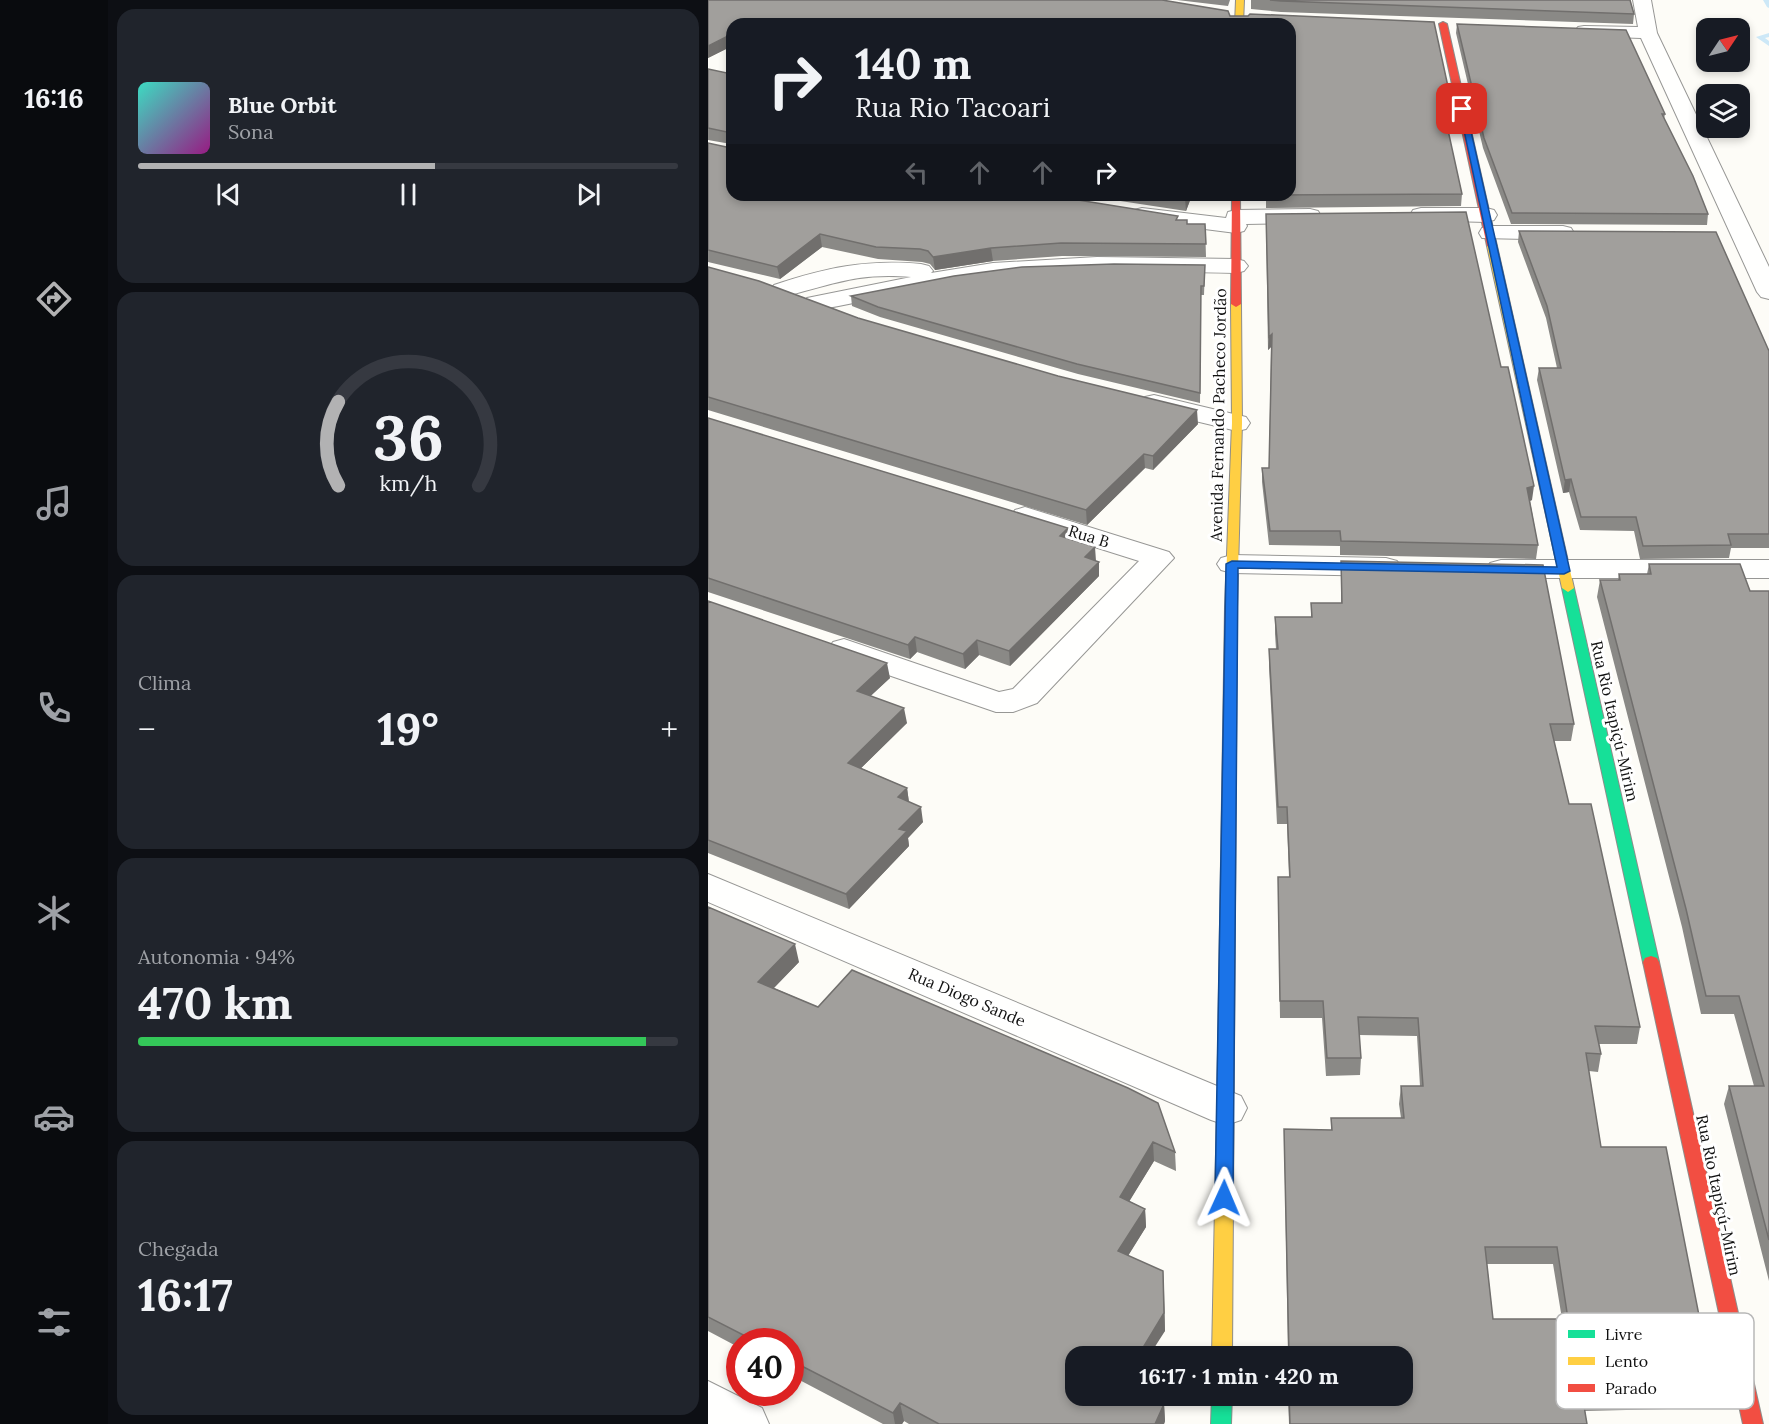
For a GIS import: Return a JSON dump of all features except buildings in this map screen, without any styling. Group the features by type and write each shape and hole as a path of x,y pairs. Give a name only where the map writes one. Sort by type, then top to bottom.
{"street":[{"path":"1642,0 1648,33 1769,292"},
{"path":"1220,13 1239,13 1260,17"},
{"path":"1420,24 1466,26"},
{"name":"Rua Rio Itapiçú-Mirim","path":"1443,24 1728,1313"},
{"path":"1568,30 1648,33"},
{"path":"1125,212 1331,216"},
{"name":"Avenida Fernando Pacheco Jordão","path":"1222,1346 1232,564 1237,423 1236,213"},
{"path":"1402,216 1581,233"},
{"path":"1719,234 1742,234"},
{"path":"816,303 960,275 1096,264 1236,266"},
{"path":"861,321 771,287 850,269 907,269 960,275"},
{"path":"1136,398 1237,423"},
{"name":"Rua B","path":"819,641 996,702 1013,702 1025,696 1160,558 1001,509"},
{"path":"1232,564 1409,568"},
{"path":"1469,569 1564,571 1769,569"},
{"name":"Rua Diogo Sande","path":"708,887 1226,1108"},
{"path":"708,1404 745,1424"},
{"path":"1221,1424 1222,1406"},
{"name":"Rua Rio Itapiçú-Mirim","path":"1750,1409 1753,1424"}],"waterway":[{"path":"1766,0 1769,6"},
{"path":"1769,35 1759,37 1769,44"}],"traffic: fast":[{"path":"1568,588 1651,962"},
{"path":"1221,1424 1222,1406"}],"traffic: slow":[{"path":"1239,18 1240,0"},
{"path":"1492,246 1568,588"},
{"path":"1231,607 1237,423 1236,304"},
{"path":"1222,1346 1226,1053"}],"traffic: jam":[{"path":"1443,24 1492,246"},
{"path":"1236,201 1236,304"},
{"path":"1226,1053 1231,607"},
{"path":"1651,962 1728,1313"},
{"path":"1750,1409 1753,1424"}],"route":[{"path":"1224,1198 1232,564 1564,571 1462,109"}]}
